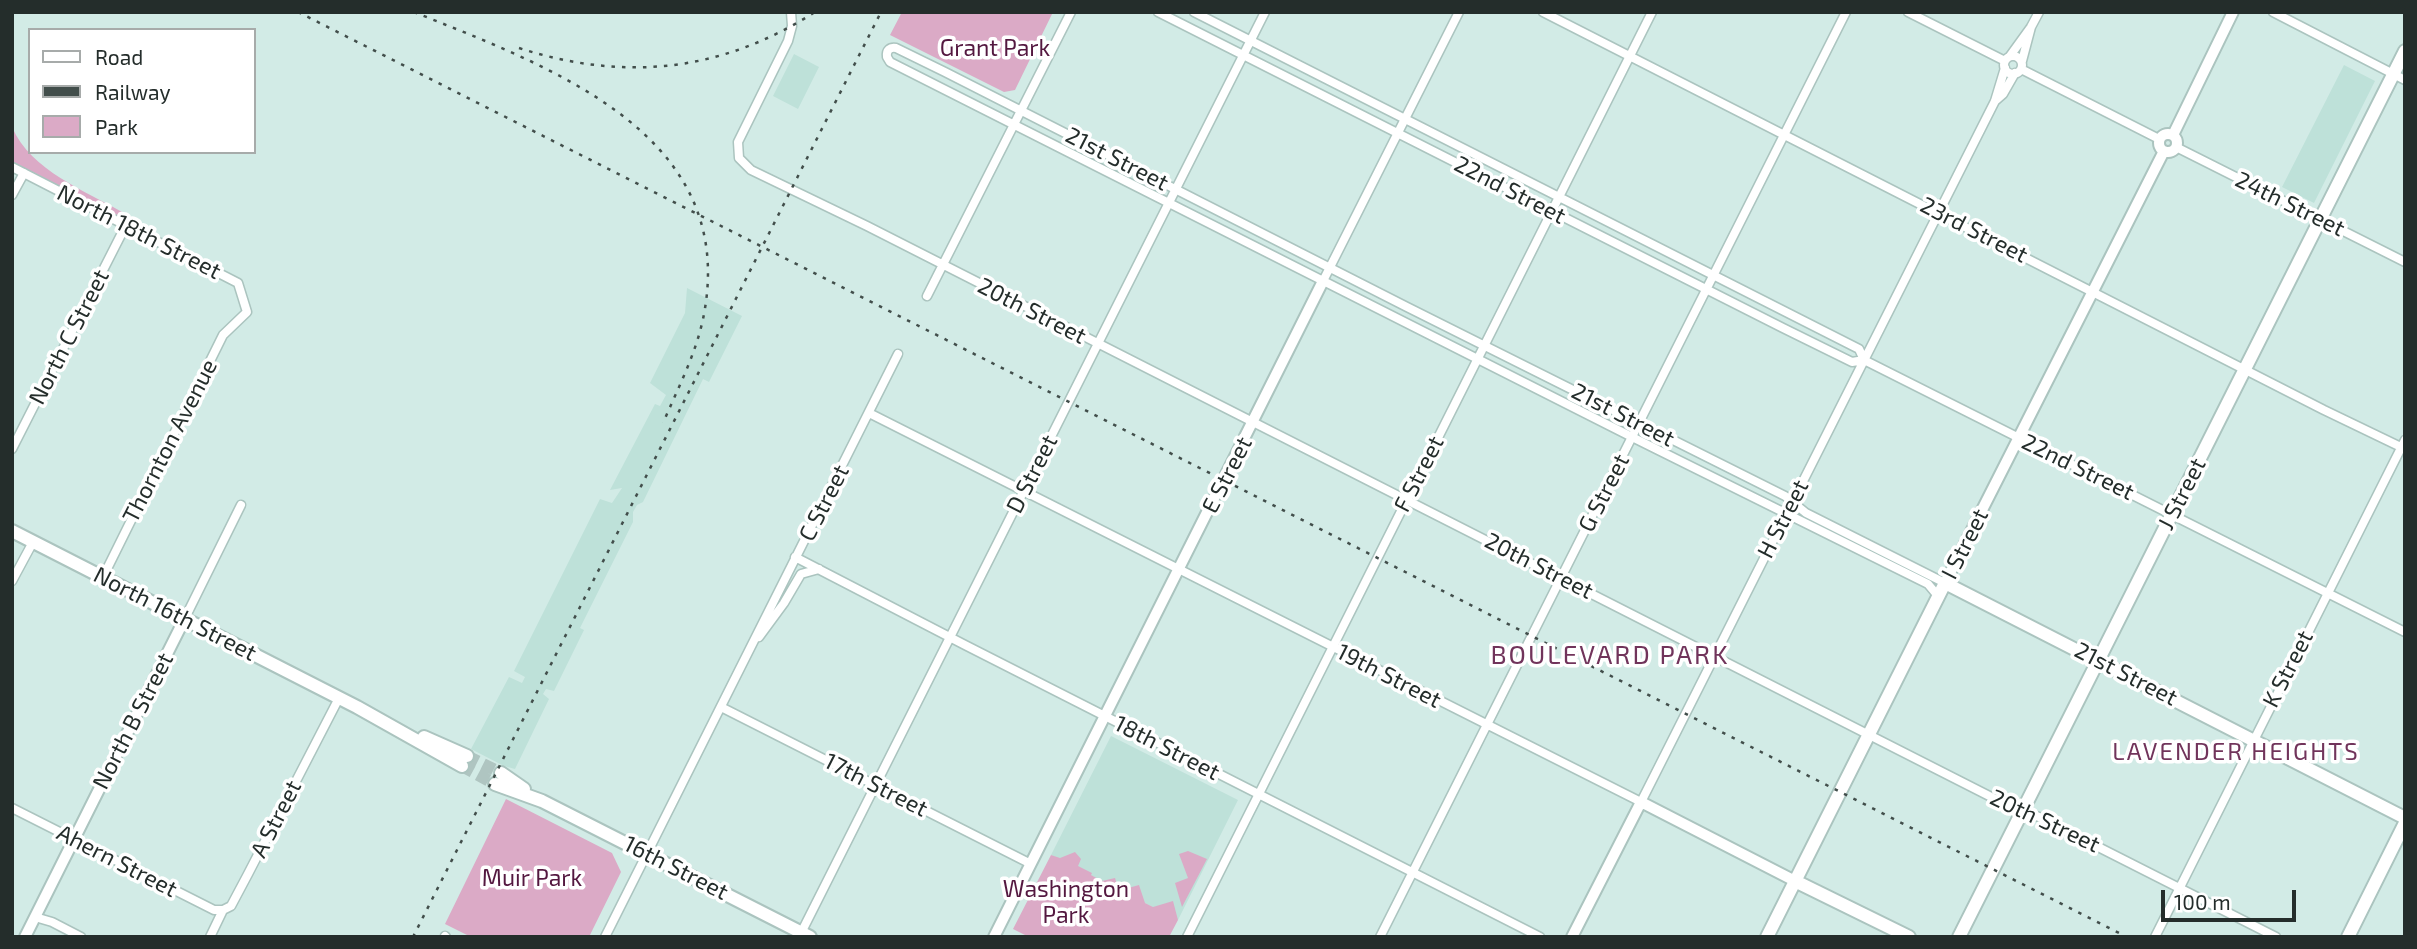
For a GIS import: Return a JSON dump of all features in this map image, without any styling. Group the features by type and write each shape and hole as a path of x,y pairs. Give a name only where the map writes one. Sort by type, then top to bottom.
{"main road":[{"name":"J Street","path":"1959,937 2320,220 2399,77 2405,51"},
{"name":"North 16th Street","path":"12,531 339,698"},
{"name":"I Street","path":"1767,937 1945,583"},
{"name":"21st Street","path":"1945,583 2405,818"},
{"path":"339,698 464,761"},
{"name":"16th Street","path":"498,779 803,935"},
{"path":"2348,937 2405,823"},
{"name":"19th Street","path":"1795,880 1909,937"}],"street":[{"name":"20th Street","path":"791,12 792,26 788,41 741,133 737,153 741,162 751,170 2276,937"},
{"path":"927,296 1071,12"},
{"name":"22nd Street","path":"1158,12 1852,362 1864,360 2405,632"},
{"name":"22nd Street","path":"1194,12 1859,349 1864,360"},
{"name":"D Street","path":"803,935 1265,12"},
{"name":"E Street","path":"994,937 1459,12"},
{"name":"23rd Street","path":"1543,12 2245,369 2404,445"},
{"name":"F Street","path":"1187,937 1652,12"},
{"name":"G Street","path":"1380,937 1846,12"},
{"path":"1908,12 2007,62"},
{"name":"H Street","path":"1572,937 1995,101 2007,62 2039,12"},
{"path":"2173,135 2233,12"},
{"path":"2273,12 2399,77"},
{"name":"H Street","path":"1995,101 2003,94 2019,68 2031,27"},
{"name":"21st Street","path":"1938,596 1928,584 889,61 887,52 896,48 1021,110 1785,496 1806,513 1945,583"},
{"path":"2007,62 2018,57 2019,68"},
{"path":"2007,62 2008,72 2019,68 2159,139"},
{"path":"938,86 945,72"},
{"path":"2159,139 2166,134 2173,135"},
{"path":"2159,139 2159,146 2170,149 2176,141 2173,135"},
{"name":"24th Street","path":"2170,149 2405,262"},
{"name":"I Street","path":"1945,583 2092,291 2170,149"},
{"name":"North 18th Street","path":"12,167 238,283 247,312"},
{"path":"12,195 24,173"},
{"name":"North C Street","path":"12,449 126,225"},
{"name":"Thornton Avenue","path":"103,577 223,335 247,312"},
{"name":"C Street","path":"605,937 898,354"},
{"name":"19th Street","path":"869,413 1795,880"},
{"name":"K Street","path":"2155,937 2404,445"},
{"name":"North B Street","path":"25,937 241,505"},
{"path":"12,581 33,542"},
{"name":"18th Street","path":"795,557 1540,937"},
{"name":"C Street","path":"747,652 784,603 801,574 822,569"},
{"name":"A Street","path":"210,937 223,911 230,906 248,874 339,698"},
{"name":"17th Street","path":"721,707 1031,864"},
{"name":"Ahern Street","path":"12,808 214,910 223,911"},
{"path":"35,917 52,922 81,937"}],"shaded area":[{"path":"794,54 819,67 798,109 773,96"},
{"path":"2344,65 2375,81 2314,203 2282,187"},
{"path":"687,288 742,316 709,382 703,379 643,502 637,505 633,512 633,522 580,628 584,630 554,691 546,689 543,694 549,699 515,769 504,766 471,749 509,677 522,683 525,677 514,671 600,499 612,503 622,488 610,490 655,404 660,406 666,395 650,383 685,313"},
{"path":"1111,736 1238,800 1178,920 1051,855"}],"green space":[{"name":"Grant Park","path":"902,12 1053,12 1015,90 1004,92 890,35"},
{"path":"12,127 28,154 46,168 124,213 121,219 12,164"},
{"name":"Muir Park","path":"506,799 612,853 621,872 589,937 471,937 445,924"},
{"path":"1188,851 1207,859 1182,907 1175,883 1188,878 1179,854"},
{"name":"Washington Park","path":"1075,852 1081,859 1078,866 1102,881 1115,878 1121,890 1139,885 1145,903 1153,907 1173,901 1178,920 1169,937 1029,937 1013,929 1051,855 1060,858"}],"tunnel":[{"path":"467,756 501,773"},
{"path":"462,766 495,784"}],"railway":[{"path":"298,12 2127,937"},
{"path":"414,12 520,56 573,83 622,115 662,153 692,198 707,251 704,314 692,356 663,423"},
{"path":"519,48 558,59 597,65 672,65 708,59 744,48 815,12"},
{"path":"413,937 881,12"}],"district":[{"name":"BOULEVARD PARK","path":"1610,655"},
{"name":"LAVENDER HEIGHTS","path":"2236,752"}]}
